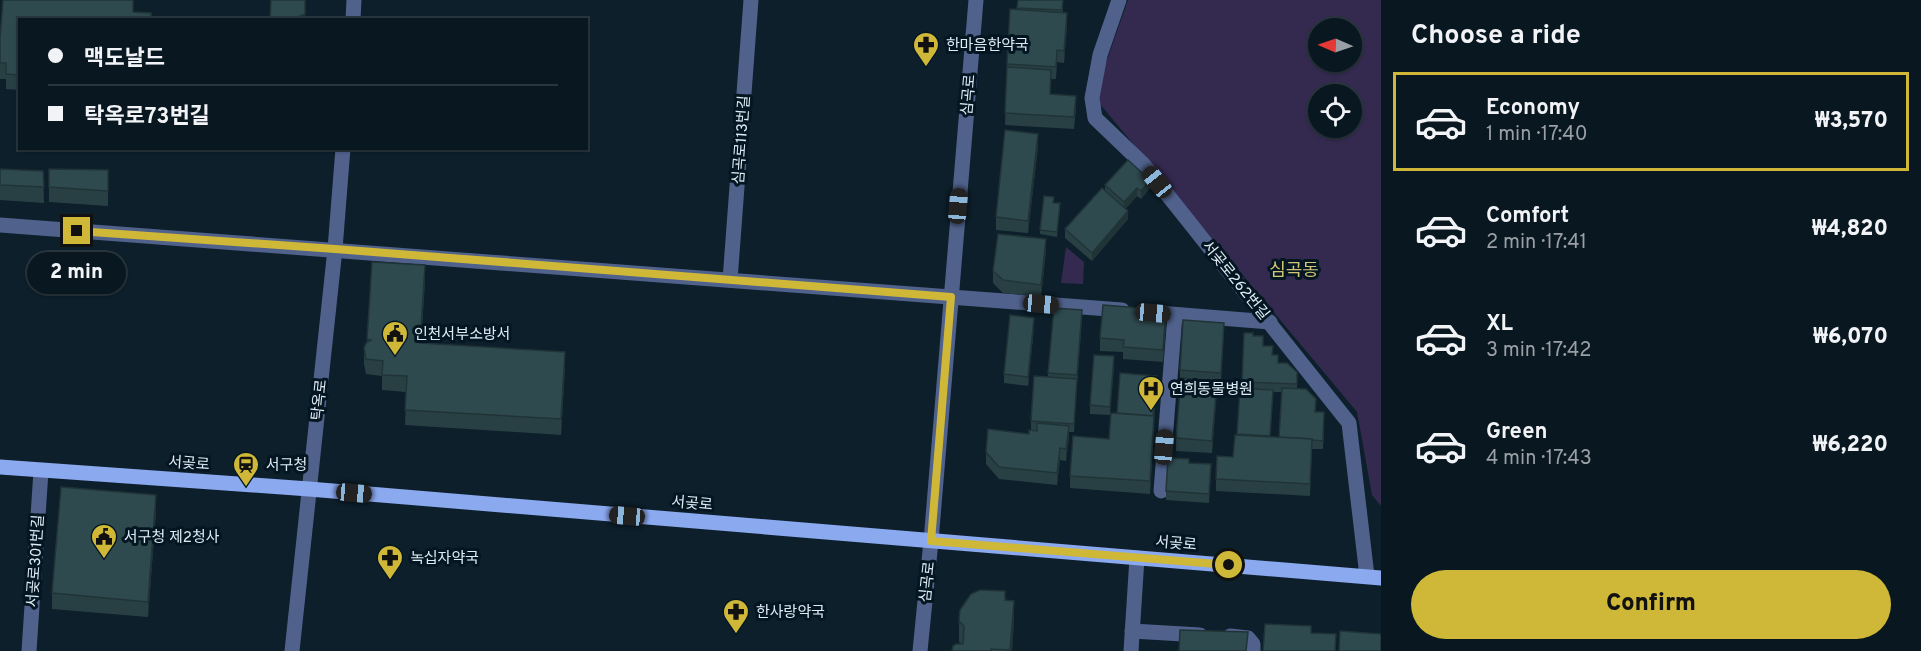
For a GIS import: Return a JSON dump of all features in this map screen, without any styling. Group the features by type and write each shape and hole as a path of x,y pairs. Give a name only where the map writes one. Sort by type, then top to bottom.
{"main road":[{"name":"서곶로","path":"0,467 309,489 1374,577"}],"street":[{"path":"352,18 354,0"},
{"name":"심곡로113번길","path":"730,280 751,0"},
{"name":"심곡로","path":"920,651 976,0"},
{"name":"서곶로262번길","path":"1119,0 1100,55 1092,98 1095,118 1143,165 1349,423 1374,577"},
{"name":"탁옥로","path":"292,651 335,249 343,150"},
{"path":"0,225 1270,322"},
{"path":"1161,491 1175,315"},
{"name":"서곶로301번길","path":"29,651 41,471"},
{"path":"1131,651 1137,558"},
{"path":"1132,631 1248,638 1253,644 1253,651"}],"shaded area":[{"path":"1128,0 1381,0 1381,506 1372,495 1357,412 1099,103 1102,74"},
{"path":"1066,247 1084,262 1083,284 1061,283"}],"building":[{"path":"3,0 133,0 133,12 151,13 151,18 18,18 18,75 6,74 6,63 0,63"},
{"path":"271,0 305,0 305,14 300,18 270,18"},
{"path":"1018,0 1063,0 1062,10 1017,8"},
{"path":"1010,9 1067,13 1064,51 1057,50 1056,67 1007,64"},
{"path":"1007,67 1051,70 1050,94 1076,96 1074,117 1005,113"},
{"path":"1005,130 1038,134 1028,221 996,217"},
{"path":"1128,160 1150,180 1141,191 1137,188 1124,202 1105,185"},
{"path":"0,169 43,171 44,187 0,185"},
{"path":"49,169 108,170 108,191 49,187"},
{"path":"1102,188 1128,211 1092,253 1065,229"},
{"path":"1044,196 1054,197 1053,203 1060,203 1057,232 1040,230"},
{"path":"998,234 1046,239 1041,285 1003,280 993,271"},
{"name":"인천서부소방서","path":"372,262 425,265 420,343 565,352 561,419 405,410 407,376 382,375 383,361 366,359 364,348 371,340 367,339"},
{"path":"1103,305 1166,310 1163,350 1123,347 1124,340 1100,338"},
{"path":"1054,308 1082,310 1077,375 1048,373"},
{"path":"1010,315 1034,318 1028,377 1004,374"},
{"path":"1183,320 1224,323 1221,373 1180,370"},
{"path":"1244,333 1263,336 1263,346 1273,346 1272,355 1278,355 1278,363 1287,363 1297,372 1297,384 1242,382"},
{"path":"1094,355 1114,356 1110,407 1090,405"},
{"path":"1120,373 1156,376 1153,416 1117,413"},
{"path":"1034,376 1077,379 1074,424 1031,421"},
{"path":"1181,378 1217,381 1212,441 1176,438"},
{"path":"1240,388 1273,390 1270,436 1237,434"},
{"path":"1282,388 1306,389 1316,399 1315,412 1324,412 1323,441 1279,437"},
{"path":"1111,413 1154,416 1150,481 1070,476 1073,436 1109,439"},
{"path":"1037,423 1069,426 1066,449 1060,448 1057,473 999,467 986,452 988,429 1029,434 1029,430 1037,431"},
{"path":"1235,435 1312,439 1310,484 1216,479 1217,456 1233,457"},
{"path":"1168,458 1189,459 1189,463 1211,464 1209,494 1166,491"},
{"name":"서구청 제2청사","path":"61,487 156,495 148,602 52,593"},
{"path":"980,590 1005,591 1005,600 1014,601 1010,650 952,651 956,644 963,644 964,626 959,621 960,610 971,594"},
{"path":"1265,624 1311,626 1311,633 1336,634 1335,651 1263,651"},
{"path":"1180,630 1248,632 1246,651 1179,651"},
{"path":"1340,631 1381,634 1381,651 1339,651"}],"place":[{"name":"한마음한약국","path":"926,68"},
{"name":"인천서부소방서","path":"395,357"},
{"name":"연희동물병원","path":"1151,412"},
{"name":"서구청","path":"246,488"},
{"name":"서구청 제2청사","path":"104,560"},
{"name":"녹십자약국","path":"390,581"},
{"name":"한사랑약국","path":"736,635"}],"district":[{"name":"심곡동","path":"1294,270"}],"route":[{"path":"77,231 951,297 931,541 1229,565"}]}
